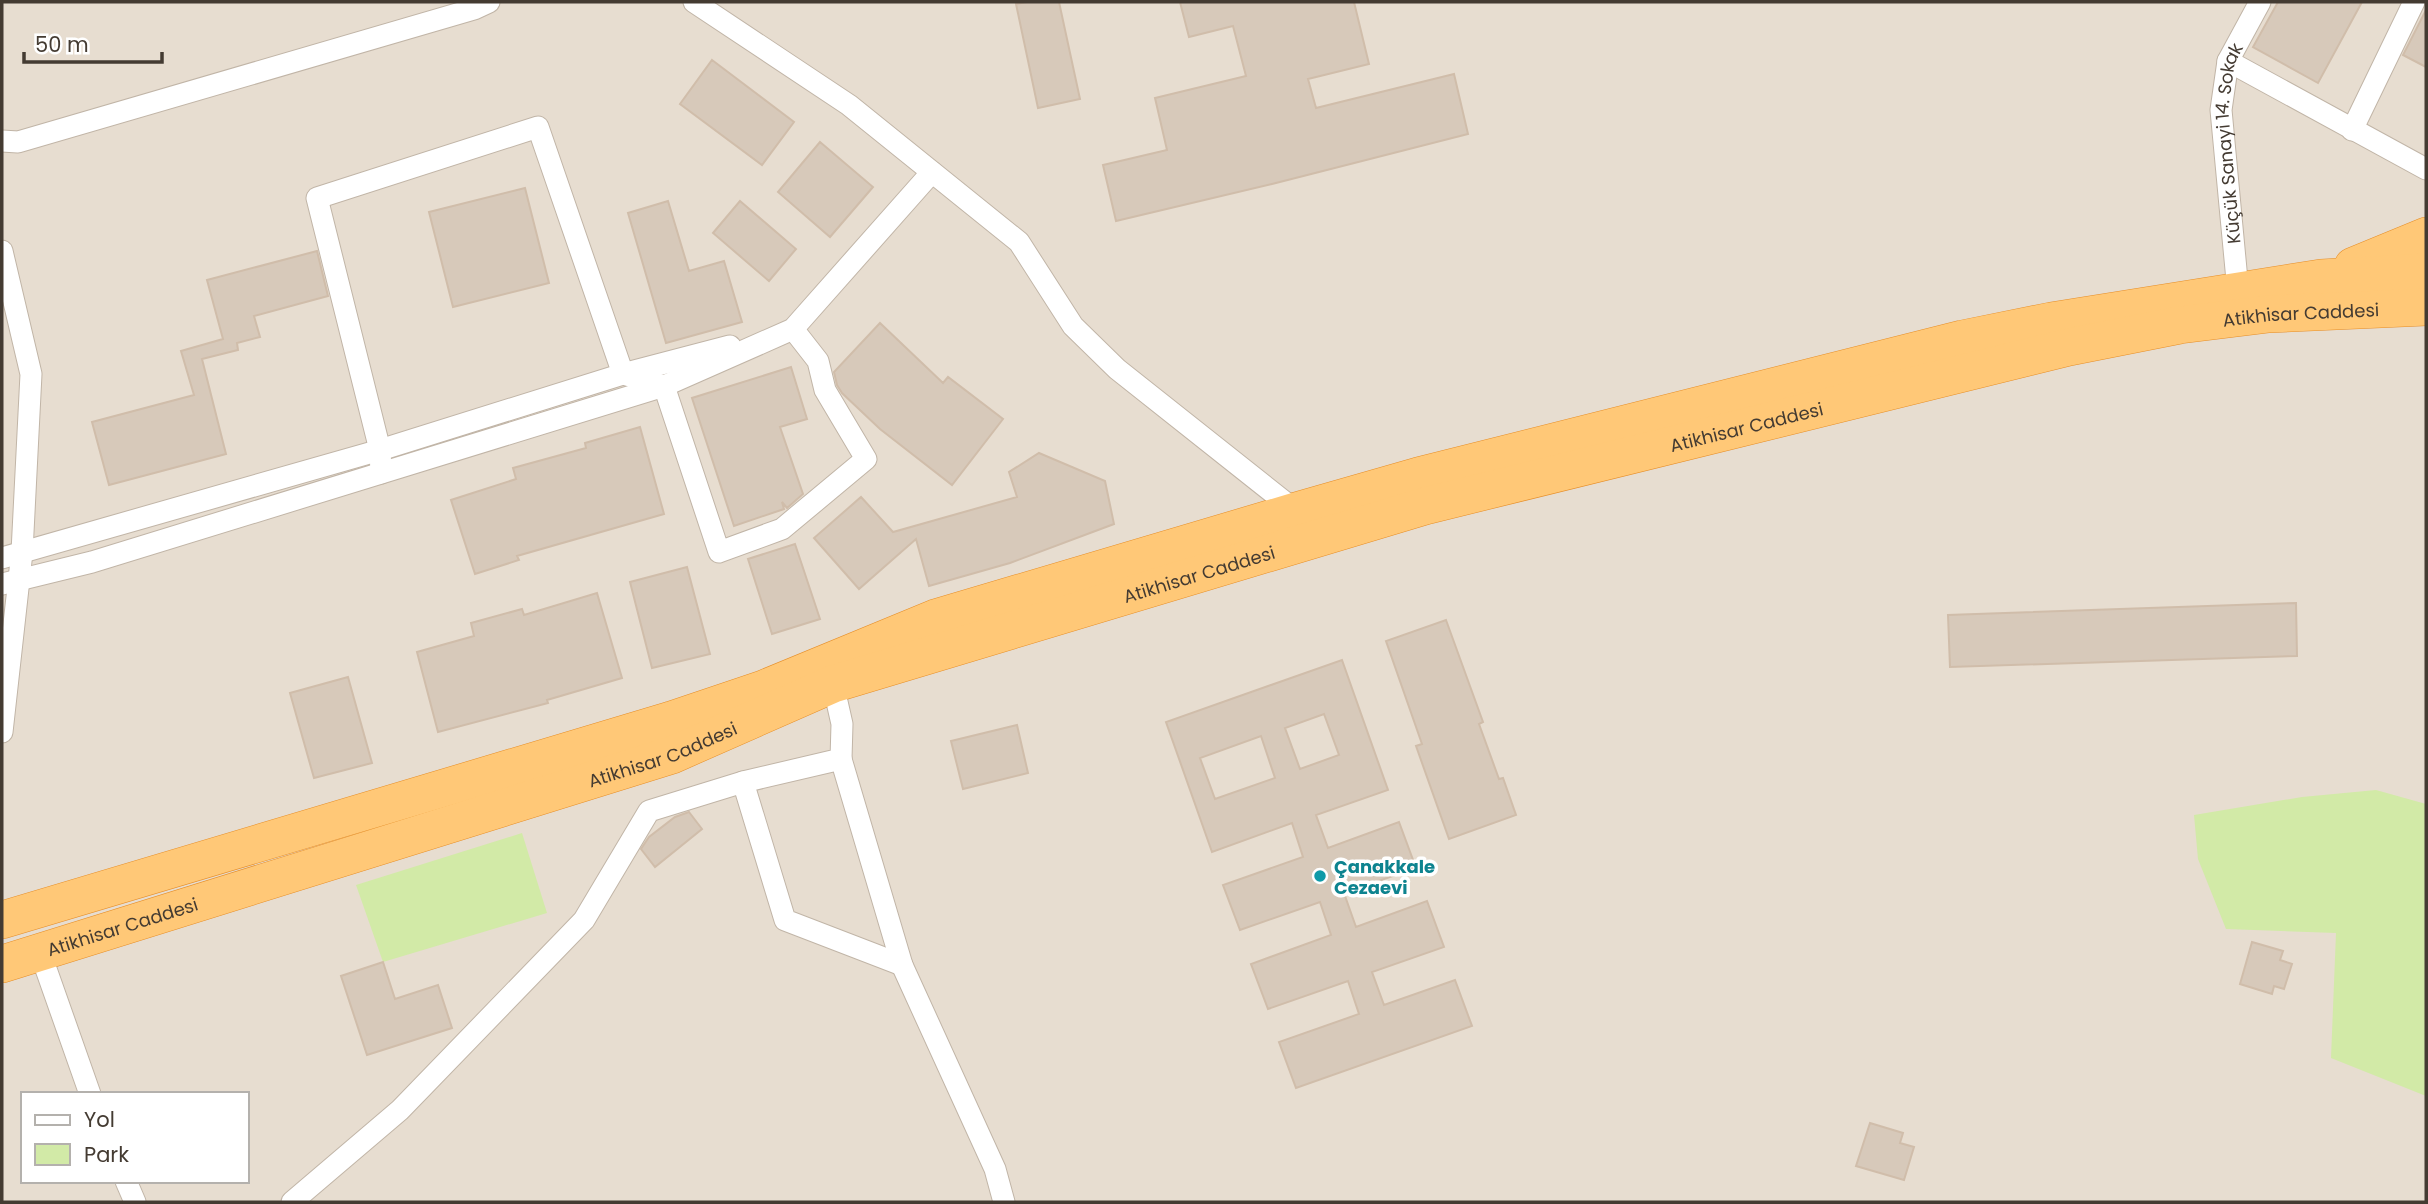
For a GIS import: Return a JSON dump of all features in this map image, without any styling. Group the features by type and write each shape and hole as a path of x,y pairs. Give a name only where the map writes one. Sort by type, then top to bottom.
{"highway":[{"path":"2321,278 2426,236"},
{"name":"Atikhisar Caddesi","path":"2,964 672,755 833,684 1296,511 1431,473 1962,339 2051,321 2321,278 2426,272"},
{"name":"Atikhisar Caddesi","path":"2,920 671,720 763,689 936,618 1055,601 1425,506 2069,347 2180,325 2269,314 2426,307"}],"street":[{"path":"2,141 18,142 474,9 489,2"},
{"path":"694,2 849,105 1019,242 1073,326 1117,369 1296,511"},
{"name":"Küçük Sanayi 14. Sokak","path":"2238,291 2221,110 2228,61 2260,2"},
{"path":"2352,130 2414,2"},
{"path":"2228,61 2426,169"},
{"path":"381,473 380,450 317,198 538,127 623,374"},
{"path":"10,582 92,562 664,386 793,329 932,172"},
{"path":"2,251 31,374 12,555 2,732"},
{"path":"12,555 380,450 623,374 793,329"},
{"path":"664,386 719,552 782,529 866,459 825,390 818,361 793,329"},
{"path":"623,374 664,386"},
{"path":"833,684 842,724 841,759 902,965 995,1169 1003,1202"},
{"path":"292,1202 400,1110 584,920 649,811 743,782 841,759"},
{"path":"743,782 785,920 902,965"},
{"path":"40,952 89,1092"},
{"path":"127,1183 135,1202"}],"shaded area":[{"path":"2,2 2426,2 2426,1202 2,1202"}],"green space":[{"path":"2376,790 2426,804 2426,1096 2331,1058 2336,933 2226,929 2198,859 2194,815 2302,797"},
{"path":"522,833 547,913 383,962 356,885"}],"building":[{"path":"1059,2 1080,99 1038,108 1016,4"},
{"path":"1180,2 1354,2 1369,64 1308,79 1316,108 1454,74 1468,134 1116,221 1103,165 1167,150 1155,98 1246,76 1233,26 1189,37"},
{"path":"2278,2 2362,2 2318,83 2253,47"},
{"path":"2426,10 2426,67 2403,55"},
{"path":"712,60 794,122 762,165 680,104"},
{"path":"820,142 873,187 830,237 778,192"},
{"path":"525,188 549,283 453,307 429,212"},
{"path":"668,201 689,271 724,261 742,322 666,343 628,213"},
{"path":"740,201 796,249 769,281 713,233"},
{"path":"317,251 328,296 254,316 260,337 237,343 238,350 202,359 226,454 109,485 92,422 194,395 181,351 223,339 207,280"},
{"path":"880,323 943,383 948,377 1003,419 952,485 880,429 837,385 834,372"},
{"path":"791,367 807,419 780,427 803,494 787,508 782,502 784,509 734,526 692,398"},
{"path":"640,427 664,514 517,556 519,560 475,574 451,500 516,479 513,468 586,448 585,443"},
{"path":"1039,453 1105,481 1114,524 1010,563 929,586 916,539 859,589 814,538 861,497 893,532 1017,497 1009,472"},
{"path":"795,544 820,619 772,634 748,559"},
{"path":"687,567 710,654 652,668 630,582"},
{"path":"597,593 622,678 547,700 548,703 438,732 417,652 474,636 471,623 522,609 524,615"},
{"path":"2296,603 2297,656 1950,667 1948,615"},
{"path":"1446,620 1483,722 1479,724 1499,779 1503,778 1516,815 1449,839 1416,746 1422,744 1386,641"},
{"name":"Çanakkale Cezaevi","path":"1342,660 1388,790 1316,815 1328,848 1399,822 1416,868 1344,893 1356,927 1427,901 1444,947 1372,972 1384,1005 1455,980 1472,1026 1296,1088 1279,1042 1359,1014 1348,981 1268,1009 1251,964 1331,935 1320,902 1240,930 1223,885 1303,857 1292,823 1212,852 1166,722","holes":["1324,714 1339,755 1300,769 1285,728","1261,736 1275,778 1215,799 1200,758"]},
{"path":"348,677 372,763 314,778 290,693"},
{"path":"1017,725 1028,773 963,789 951,741"},
{"path":"689,812 702,829 655,867 641,849 649,837 675,817"},
{"path":"2252,942 2283,951 2280,960 2292,964 2284,989 2274,986 2272,994 2240,984"},
{"path":"383,962 395,999 438,985 452,1028 367,1055 341,976"},
{"path":"1870,1123 1903,1133 1900,1143 1914,1147 1904,1180 1856,1166"}],"place":[{"name":"Çanakkale Cezaevi","path":"1320,876"}]}
